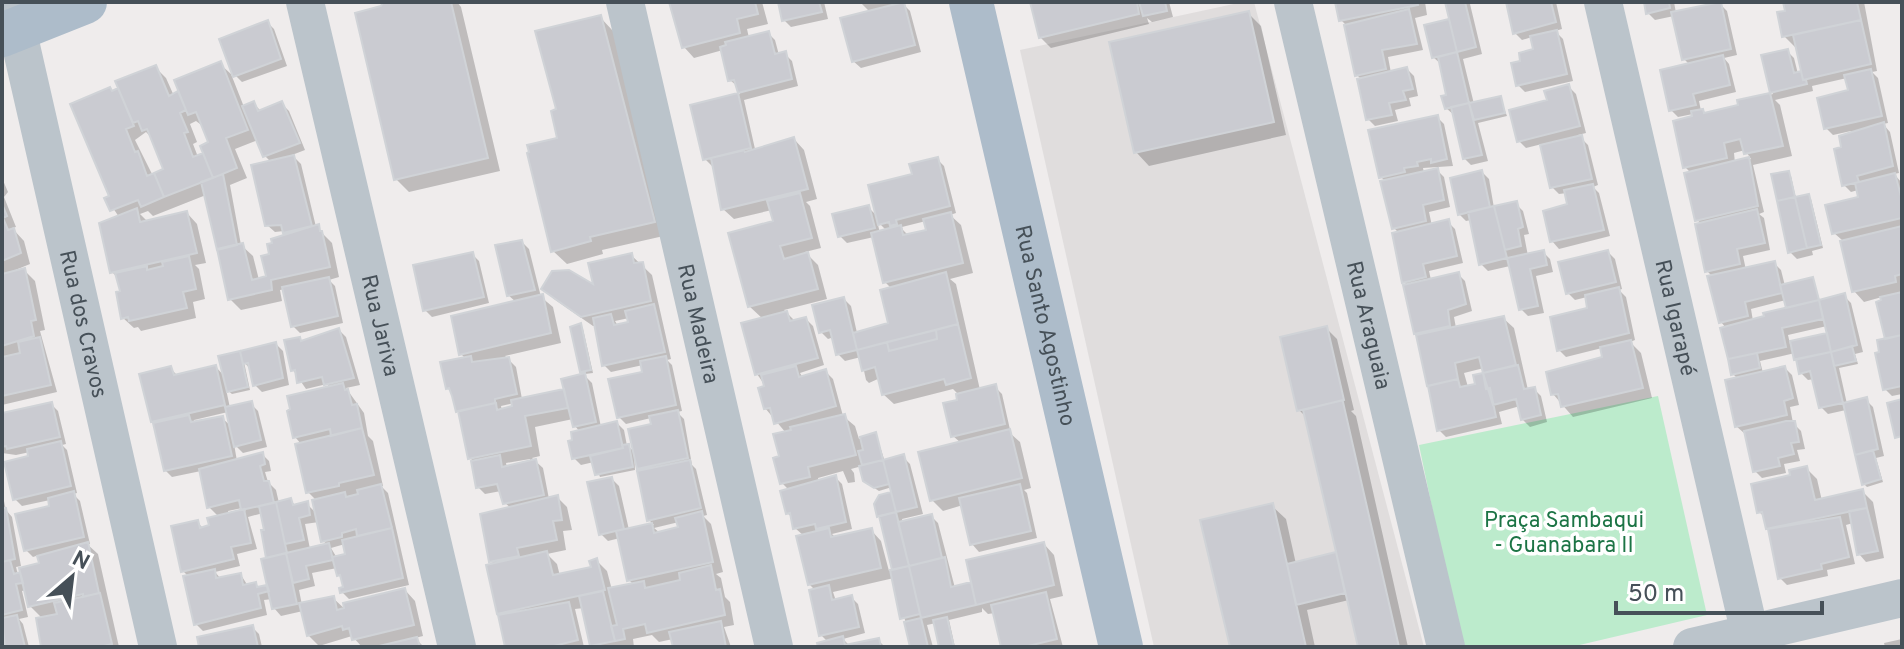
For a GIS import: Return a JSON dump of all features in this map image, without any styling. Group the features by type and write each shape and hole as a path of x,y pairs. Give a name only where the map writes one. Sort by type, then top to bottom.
{"main road":[{"path":"10,22 85,2"},
{"name":"Rua Santo Agostinho","path":"971,2 1121,647"}],"street":[{"name":"Rua Jariva","path":"305,2 457,647"},
{"name":"Rua Madeira","path":"625,2 774,647"},
{"name":"Rua Araguaia","path":"1293,2 1446,647"},
{"name":"Rua Igarapé","path":"1603,2 1750,634"},
{"name":"Rua dos Cravos","path":"10,22 158,647"},
{"path":"1692,647 1902,598"}],"shaded area":[{"path":"1254,2 1424,647 1154,647 1020,50"}],"green space":[{"name":"Praça Sambaqui - Guanabara II","path":"1658,396 1707,615 1571,647 1461,647 1419,445"}],"building":[{"path":"383,2 451,2 488,158 394,180 355,13 381,6"},
{"path":"669,2 755,2 758,14 737,19 740,33 682,48"},
{"path":"778,2 819,2 822,12 782,21"},
{"path":"904,2 915,45 852,62 840,18"},
{"path":"1030,2 1137,2 1139,14 1039,38"},
{"path":"1139,2 1165,2 1167,11 1143,16"},
{"path":"1335,2 1417,2 1418,5 1339,21"},
{"path":"1445,2 1465,2 1476,47 1457,52"},
{"path":"1506,2 1551,2 1556,22 1513,34"},
{"path":"1644,2 1669,2 1670,8 1646,14"},
{"path":"1721,2 1731,49 1682,60 1671,12"},
{"path":"1783,2 1857,2 1861,20 1782,37 1777,12 1785,11"},
{"path":"1409,9 1417,44 1382,50 1386,69 1355,76 1344,25"},
{"path":"1249,11 1274,122 1134,153 1109,42"},
{"path":"601,15 655,222 590,237 591,241 551,252 527,153 527,145 557,138 551,111 556,109 535,31"},
{"path":"1449,19 1457,52 1432,58 1424,25"},
{"path":"268,20 281,59 233,77 219,39"},
{"path":"1861,20 1871,64 1803,80 1793,35"},
{"path":"1557,30 1567,74 1516,86 1511,63 1520,61 1519,53 1533,49 1530,36"},
{"path":"769,31 775,54 786,51 792,79 738,93 734,80 728,81 720,47 726,45 725,42"},
{"path":"1788,49 1794,73 1801,71 1807,84 1770,93 1761,55"},
{"path":"1457,52 1469,103 1445,109 1441,96 1446,95 1438,57"},
{"path":"1723,55 1730,85 1693,94 1696,105 1669,111 1660,70"},
{"path":"221,61 248,130 226,138 237,168 213,178 200,146 208,142 196,112 188,115 174,80"},
{"path":"156,65 169,96 178,91 186,110 180,113 193,157 203,153 213,178 164,197 154,173 163,169 147,129 142,131 138,121 133,123 115,81"},
{"path":"1407,67 1413,89 1403,91 1406,100 1389,103 1392,115 1366,120 1357,79"},
{"path":"1871,69 1882,116 1824,129 1817,98 1848,90 1844,75"},
{"path":"1569,84 1580,126 1517,142 1509,110 1547,100 1544,91"},
{"path":"110,87 112,91 118,88 134,126 126,129 135,152 138,151 147,176 154,173 164,197 141,207 138,200 110,211 104,198 109,196 70,104"},
{"path":"738,93 751,148 703,160 690,105"},
{"path":"1770,93 1783,146 1744,154 1740,139 1724,143 1727,158 1683,168 1673,121 1692,116 1691,111 1703,109 1704,113 1738,105 1737,100"},
{"path":"1501,96 1505,113 1474,120 1469,103"},
{"path":"254,101 258,111 282,101 300,143 263,157 242,106"},
{"path":"1469,103 1482,155 1463,159 1451,107"},
{"path":"1438,115 1447,159 1417,162 1418,166 1404,168 1405,172 1379,178 1368,130"},
{"path":"1884,122 1893,166 1857,176 1859,182 1842,186 1834,149 1841,147 1839,136"},
{"path":"1582,135 1592,179 1550,188 1540,145"},
{"path":"794,137 808,189 721,210 711,158 745,152"},
{"path":"294,155 312,226 283,233 281,225 265,226 251,165"},
{"path":"938,157 950,206 896,220 897,224 890,226 889,222 878,225 868,185 912,174 909,164"},
{"path":"1749,157 1758,206 1695,221 1684,173"},
{"path":"1438,168 1444,200 1423,205 1426,221 1392,229 1380,181"},
{"path":"1482,170 1490,207 1458,215 1450,178"},
{"path":"1789,171 1795,197 1777,201 1771,174"},
{"path":"1895,173 1902,200 1902,218 1832,234 1825,205 1858,197 1855,183"},
{"path":"223,174 237,245 217,250 201,182"},
{"path":"1593,184 1604,230 1550,242 1543,211 1567,204 1564,190"},
{"path":"800,193 812,238 780,246 784,259 808,252 818,289 748,307 728,233 773,221 767,201"},
{"path":"1809,194 1821,245 1807,248 1795,197"},
{"path":"1795,197 1807,248 1788,253 1777,201"},
{"path":"1517,201 1523,227 1518,229 1521,246 1505,250 1494,206"},
{"path":"2,204 7,216 3,218 8,230 14,228 21,253 2,261"},
{"path":"869,205 875,228 838,237 832,214"},
{"path":"1494,206 1507,258 1479,265 1468,212"},
{"path":"137,208 140,222 187,211 197,253 110,273 99,223"},
{"path":"1757,209 1765,243 1737,249 1740,264 1705,272 1695,224"},
{"path":"951,212 963,263 883,283 871,233 901,225 903,235 926,230 923,219"},
{"path":"1449,219 1457,256 1423,264 1426,277 1402,283 1392,233"},
{"path":"319,224 330,267 271,280 272,290 228,300 217,249 243,243 252,280 266,276 261,256 269,254 267,244 272,243 271,239"},
{"path":"1902,226 1902,274 1895,276 1896,282 1852,292 1840,241"},
{"path":"522,240 535,290 507,296 495,245"},
{"path":"1544,250 1547,265 1530,269 1538,306 1519,310 1507,258"},
{"path":"1608,250 1616,282 1566,294 1558,262"},
{"path":"473,252 484,297 423,311 413,265"},
{"path":"632,253 634,263 643,262 651,301 581,317 541,289 552,271 569,270 593,284 588,263"},
{"path":"189,256 196,289 183,292 187,308 129,321 128,317 121,319 116,292 120,291 115,273 147,266 147,270 163,266 162,262"},
{"path":"1775,261 1782,293 1745,302 1748,316 1719,323 1707,276"},
{"path":"25,268 36,320 31,321 34,336 2,346 2,274"},
{"path":"946,272 958,324 857,350 853,333 888,323 880,290"},
{"path":"1459,272 1466,304 1448,310 1450,326 1414,334 1403,285"},
{"path":"329,277 338,316 291,327 282,287"},
{"path":"1813,277 1819,300 1786,308 1780,285"},
{"path":"1619,287 1629,333 1557,351 1550,317 1587,308 1585,295"},
{"path":"1902,292 1902,335 1885,339 1876,302 1881,300 1880,297"},
{"path":"1845,293 1857,345 1831,352 1819,300"},
{"path":"543,294 551,333 459,355 451,316"},
{"path":"844,297 857,350 836,355 830,330 819,333 812,305"},
{"path":"1819,300 1823,319 1782,328 1786,347 1728,359 1720,328 1764,316 1763,313"},
{"path":"654,304 665,352 602,366 593,318 611,314 614,325 628,322 625,311"},
{"path":"787,311 790,321 806,317 818,358 755,375 741,323"},
{"path":"1504,316 1516,365 1483,373 1479,357 1455,363 1458,379 1427,386 1416,335"},
{"path":"581,323 591,370 580,372 570,327"},
{"path":"958,324 971,378 946,385 944,379 882,395 875,367 862,371 857,350 887,342 889,351 937,339 936,330"},
{"path":"1327,326 1344,400 1297,411 1280,337"},
{"path":"339,328 354,378 324,385 322,377 297,383 284,340 300,337 301,341"},
{"path":"936,330 937,339 889,351 887,342"},
{"path":"1827,333 1831,352 1794,360 1790,341"},
{"path":"1902,335 1902,386 1883,390 1875,353 1879,352 1877,340"},
{"path":"40,337 51,385 2,396 2,357 20,353 18,342"},
{"path":"1631,340 1643,388 1561,407 1558,394 1551,395 1546,372 1602,357 1600,347"},
{"path":"276,342 283,378 253,386 248,363 243,364 240,351"},
{"path":"1852,346 1856,361 1834,366 1831,352"},
{"path":"240,351 248,387 227,392 218,356"},
{"path":"1831,352 1843,403 1819,408 1810,371 1799,374 1796,359"},
{"path":"1757,353 1760,368 1731,375 1728,359"},
{"path":"471,356 472,362 509,357 517,394 495,399 495,403 456,412 449,388 446,389 440,362"},
{"path":"666,356 676,405 617,418 608,379 642,372 640,361"},
{"path":"216,365 225,405 151,422 139,374 171,366 174,375"},
{"path":"1518,365 1524,389 1535,387 1541,415 1521,420 1516,399 1493,405 1483,373"},
{"path":"796,366 799,377 826,369 836,406 774,424 770,408 764,409 758,388 764,386 761,375"},
{"path":"1785,366 1793,398 1784,401 1787,415 1735,427 1725,380"},
{"path":"585,373 596,422 573,427 561,379"},
{"path":"1483,373 1486,389 1490,388 1496,417 1437,431 1428,386 1458,379 1460,387 1475,384 1473,375"},
{"path":"343,383 352,405 357,404 362,428 331,436 330,429 293,438 287,396"},
{"path":"996,384 1005,424 951,437 943,403 957,400 956,394"},
{"path":"564,389 568,408 525,416 531,446 468,459 458,411 496,403 497,410 512,406 511,400"},
{"path":"1867,397 1878,449 1855,455 1843,403"},
{"path":"1902,399 1902,436 1895,438 1887,403"},
{"path":"1343,400 1399,647 1358,647 1303,410"},
{"path":"252,401 261,440 234,447 225,407"},
{"path":"52,402 60,437 7,449 6,446 2,447 2,413"},
{"path":"678,410 688,458 637,469 628,429 651,424 649,416"},
{"path":"845,414 856,455 808,467 810,477 780,484 773,458 779,456 773,434"},
{"path":"189,415 191,422 223,416 232,456 164,471 153,423"},
{"path":"617,421 623,448 572,459 568,441 572,440 571,432"},
{"path":"1795,421 1799,442 1791,443 1794,454 1778,458 1780,466 1753,472 1744,431"},
{"path":"362,428 374,475 306,493 295,444"},
{"path":"1010,429 1022,478 930,501 918,452"},
{"path":"876,432 883,460 862,465 858,451 863,450 860,437"},
{"path":"61,441 71,486 13,500 4,462 28,456 27,449"},
{"path":"629,444 633,467 595,475 590,456"},
{"path":"1873,450 1881,479 1862,485 1855,455"},
{"path":"263,452 265,464 260,466 264,481 269,481 274,503 241,510 239,500 207,508 199,469"},
{"path":"904,454 917,507 896,512 883,460"},
{"path":"500,455 502,467 536,459 544,495 503,504 497,484 476,488 471,461"},
{"path":"690,460 701,508 647,521 637,471"},
{"path":"883,460 889,484 874,488 863,481 859,466"},
{"path":"1807,466 1815,500 1863,489 1867,508 1766,529 1762,512 1757,513 1751,484 1790,475 1789,470"},
{"path":"836,475 846,522 816,529 815,524 793,529 780,491"},
{"path":"612,477 624,529 599,535 587,482"},
{"path":"381,484 392,528 357,536 356,529 342,533 342,537 321,542 312,500 345,492 346,497 358,494 357,490"},
{"path":"1020,484 1031,531 970,545 959,498"},
{"path":"74,491 84,537 24,551 15,514 49,506 48,498"},
{"path":"891,492 896,512 877,517 874,504 879,495"},
{"path":"558,495 562,520 553,521 557,540 517,548 519,556 489,562 480,514"},
{"path":"291,498 293,505 308,501 310,515 299,518 304,540 285,544 276,502"},
{"path":"276,502 287,553 266,558 259,506"},
{"path":"1273,503 1306,647 1230,647 1200,520"},
{"path":"2,508 6,508 15,559 2,562"},
{"path":"1867,508 1878,551 1857,555 1849,511"},
{"path":"244,509 251,543 231,547 234,559 181,572 171,526 198,520 200,528 209,525 207,518"},
{"path":"702,511 713,562 627,581 616,531 652,523 654,533 678,527 675,518"},
{"path":"896,512 909,566 892,570 879,516"},
{"path":"932,514 942,558 909,566 898,522"},
{"path":"1840,517 1849,557 1821,564 1822,569 1778,579 1768,529"},
{"path":"392,528 403,578 340,593 339,588 343,587 332,557 345,554 342,540"},
{"path":"829,528 831,537 872,528 881,568 808,585 796,536"},
{"path":"88,542 99,593 28,607 19,568 39,563 37,556"},
{"path":"1044,542 1054,585 976,605 966,560"},
{"path":"329,543 333,560 306,566 309,579 293,583 286,553"},
{"path":"547,551 553,575 591,567 589,561 597,558 605,590 497,614 486,565"},
{"path":"1336,552 1345,593 1296,605 1287,564"},
{"path":"286,553 297,604 272,609 261,559"},
{"path":"945,557 951,587 971,582 976,605 921,618 909,566"},
{"path":"10,560 14,574 20,572 23,583 16,584 22,610 2,615 2,562"},
{"path":"711,565 725,615 647,633 645,624 623,629 625,639 615,641 611,626 617,625 608,588 644,581 645,588 680,580 679,573"},
{"path":"909,566 920,614 900,619 890,570"},
{"path":"215,569 216,578 241,573 243,585 256,582 257,587 267,585 269,591 258,594 261,608 194,625 183,576"},
{"path":"829,585 832,600 852,595 859,627 819,636 809,590"},
{"path":"405,588 414,625 352,640 349,628 343,630 342,626 307,636 299,603 334,596 337,610 344,608 343,603"},
{"path":"603,591 615,641 590,646 579,596"},
{"path":"1046,592 1057,639 1024,647 1001,647 991,605"},
{"path":"100,593 112,644 100,647 41,647 36,618 57,614 54,603"},
{"path":"569,602 578,640 550,647 505,647 498,615"},
{"path":"17,615 25,647 5,647 2,618"},
{"path":"947,617 954,647 939,647 933,620"},
{"path":"921,618 928,647 910,647 904,622"},
{"path":"721,621 726,647 673,647 669,632"},
{"path":"253,625 258,647 199,647 197,637"},
{"path":"843,636 845,645 879,638 881,647 818,647 817,643"},
{"path":"417,637 420,647 375,647"}]}
